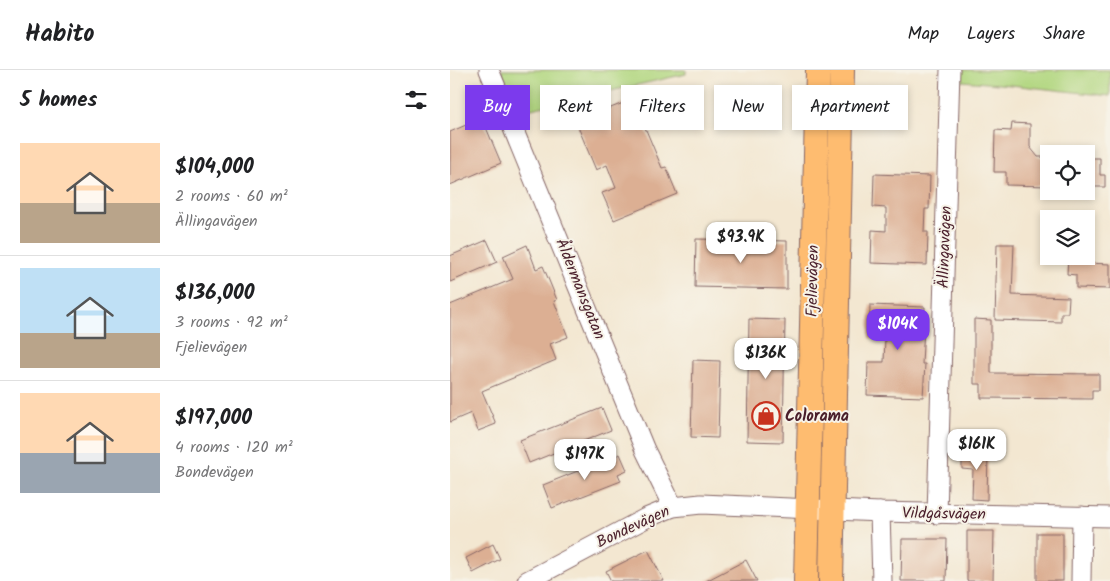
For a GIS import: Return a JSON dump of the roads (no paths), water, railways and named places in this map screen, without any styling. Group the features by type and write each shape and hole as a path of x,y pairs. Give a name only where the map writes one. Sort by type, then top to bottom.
{"main road":[{"name":"Fjelievägen","path":"806,581 806,510 818,70"},
{"name":"Fjelievägen","path":"831,581 842,70"}],"street":[{"name":"Åldermansgatan","path":"489,70 645,450 673,508"},
{"name":"Ällingavägen","path":"937,514 950,70"},
{"name":"Bondevägen","path":"527,581 646,518 673,508 701,504 806,510"},
{"name":"Vildgåsvägen","path":"806,510 1110,516"},
{"path":"880,512 882,581"},
{"path":"1081,581 1082,516"}],"place":[{"name":"Colorama","path":"766,416"}]}
